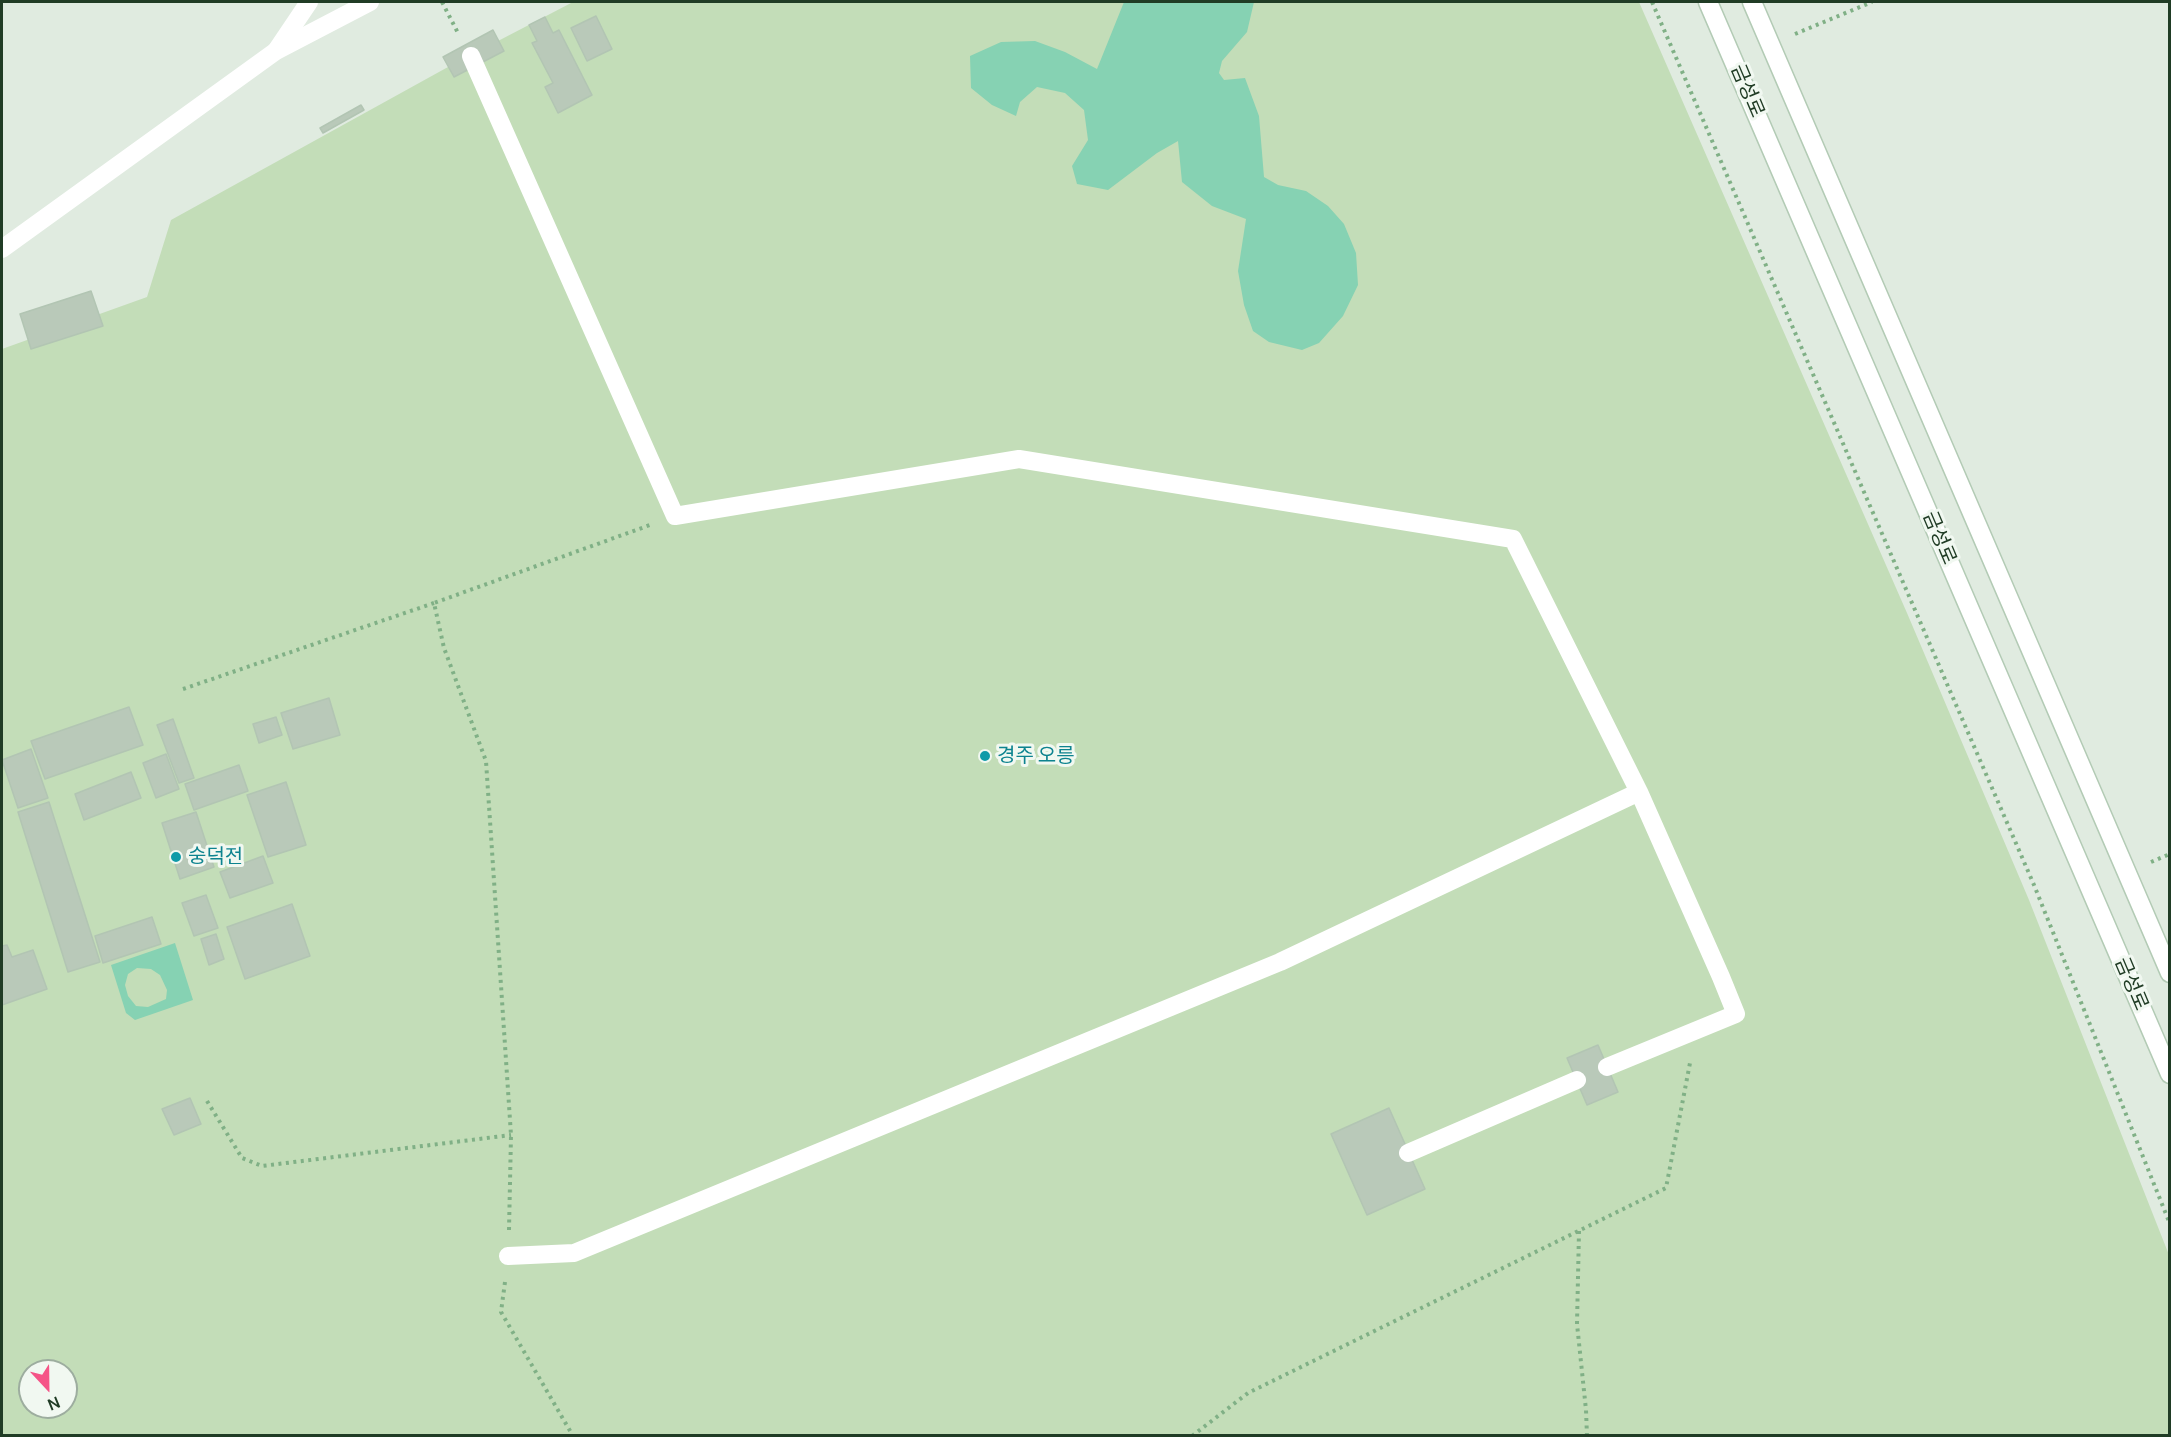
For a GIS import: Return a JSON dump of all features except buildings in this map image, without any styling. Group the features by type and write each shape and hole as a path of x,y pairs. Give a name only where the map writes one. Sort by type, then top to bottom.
{"street":[{"path":"276,51 309,2"},
{"path":"2,249 276,51 370,2"},
{"name":"금성로","path":"1708,2 2169,1074"},
{"name":"금성로","path":"1752,2 2169,973"},
{"path":"471,56 675,516 1018,459 1513,539 1639,792 1736,1014 1607,1067"},
{"path":"508,1256 574,1253 1280,962 1639,792"},
{"path":"1408,1153 1577,1080"}],"path":[{"path":"442,2 471,56"},
{"path":"1652,2 2034,885 2169,1224"},
{"path":"1770,45 1872,2"},
{"path":"183,689 434,603 675,516"},
{"path":"434,603 444,648 486,761 511,1135 508,1256 501,1312 573,1436"},
{"path":"1192,1436 1248,1393 1666,1188 1696,1030"},
{"path":"207,1101 242,1158 262,1166 511,1135"},
{"path":"1579,1231 1577,1324 1587,1410 1587,1436"}],"shaded area":[{"name":"경주 오릉","path":"573,2 1639,2 1907,613 2029,900 2169,1255 2169,1435 2,1435 2,349 147,297 171,220 448,67"},
{"path":"1124,2 1254,2 1247,32 1222,61 1219,73 1224,80 1245,78 1259,116 1264,177 1278,185 1306,191 1328,206 1344,224 1356,253 1358,285 1343,316 1319,343 1302,350 1269,342 1253,331 1244,305 1238,271 1246,219 1212,206 1182,182 1178,141 1157,153 1108,190 1077,184 1072,166 1088,140 1084,110 1065,93 1037,87 1020,102 1016,116 992,105 971,88 970,56 1001,42 1035,41 1065,52 1097,69"},
{"path":"175,943 193,1000 135,1020 126,1013 111,965","holes":["137,968 151,969 160,975 167,990 166,999 148,1007 136,1006 128,996 125,985 128,974"]}],"place":[{"name":"경주 오릉","path":"985,756"},
{"name":"숭덕전","path":"176,857"}]}
